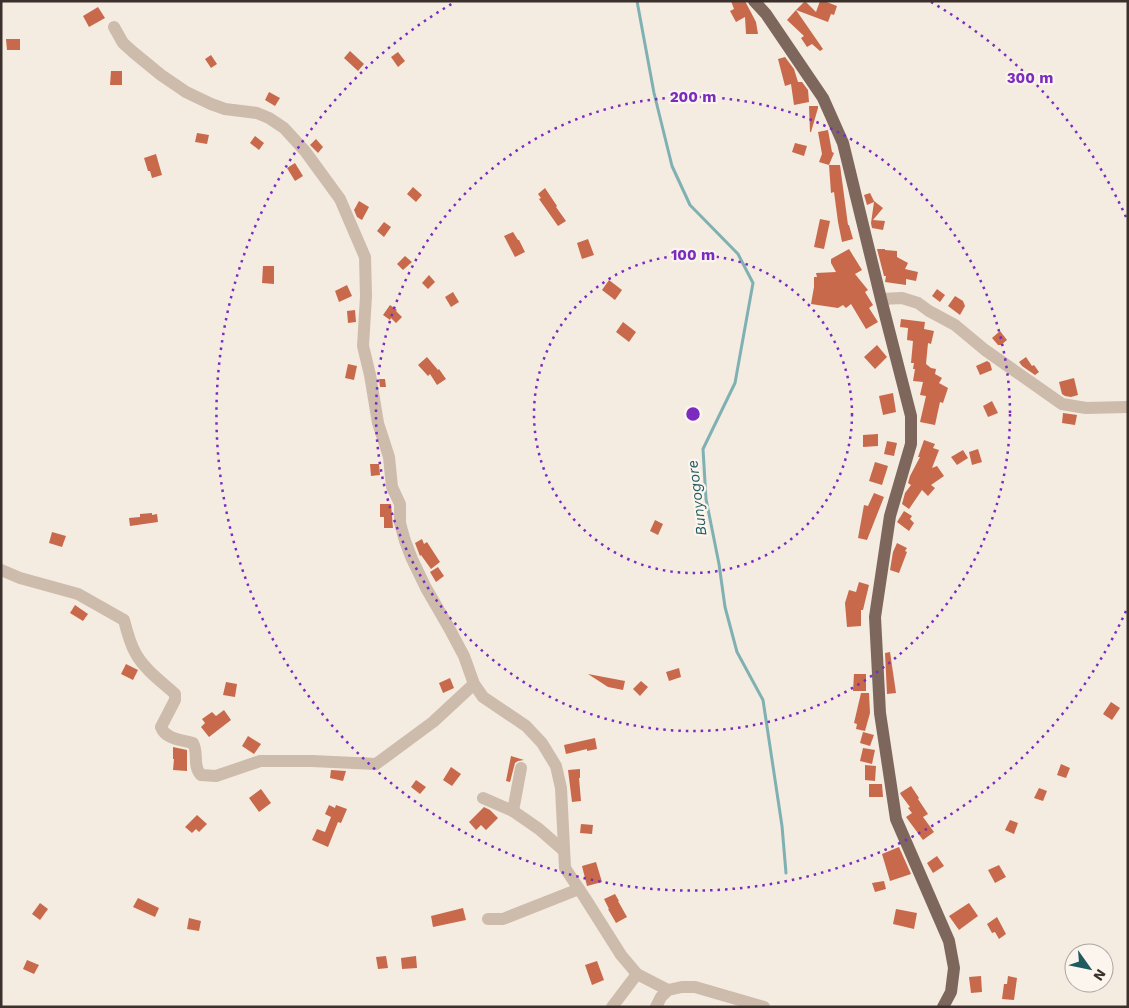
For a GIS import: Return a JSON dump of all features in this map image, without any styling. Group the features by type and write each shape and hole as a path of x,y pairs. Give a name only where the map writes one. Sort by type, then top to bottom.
{"main road":[{"path":"754,1 766,14 823,98 843,143 911,416 911,444 890,516 875,617 880,713 896,819 949,941 954,968 951,992 943,1007"}],"street":[{"path":"114,27 123,43 161,75 186,92 225,110 258,113 284,128 305,151 340,199 365,257 366,296 363,346 370,374 378,423 389,456 392,487 400,504 400,523 405,541 426,588 464,656 474,684 484,697 526,726 542,742 556,766 561,788 565,868 621,954 637,974 668,990"},
{"path":"881,299 902,298 918,303 928,311 955,325 993,356 1062,404 1086,408 1128,407"},
{"path":"1,570 20,578 78,594 124,620 136,654 149,670 175,694 175,700 160,727 161,730 169,736 193,742 198,772 201,775 216,776 260,761 376,764 433,722 474,684"},
{"path":"513,810 521,768"},
{"path":"483,798 513,810 563,850"},
{"path":"488,919 503,919 579,889"},
{"path":"612,1007 637,974"},
{"path":"656,1007 661,997 668,990 682,987 695,987 764,1007"}],"building":[{"path":"731,1 745,1 756,22 758,34 746,34 745,17 736,22 730,11 734,9"},
{"path":"805,1 816,12 820,1 837,6 834,15 831,14 828,22 796,10"},
{"path":"98,7 105,18 89,27 83,16"},
{"path":"796,10 823,49 820,51 812,44 807,47 801,38 804,36 787,20"},
{"path":"6,39 20,39 20,50 7,50"},
{"path":"350,51 364,64 358,71 344,58"},
{"path":"398,52 405,61 398,67 391,57"},
{"path":"211,55 217,64 211,68 205,59"},
{"path":"785,57 794,69 798,82 802,82 808,90 809,102 794,105 791,84 785,86 778,59"},
{"path":"111,71 122,71 122,85 110,85"},
{"path":"269,92 280,98 275,106 265,100"},
{"path":"809,106 818,106 811,132 810,132"},
{"path":"828,130 832,152 834,153 829,165 819,162 822,154 818,132"},
{"path":"197,133 209,135 207,144 195,142"},
{"path":"255,136 264,143 259,150 250,143"},
{"path":"316,139 323,147 318,153 310,145"},
{"path":"795,143 807,146 804,156 792,152"},
{"path":"156,154 162,175 152,178 144,158"},
{"path":"295,163 303,176 295,181 287,168"},
{"path":"829,165 840,165 848,225 853,239 842,242 834,192 831,193"},
{"path":"413,187 422,195 416,202 407,194"},
{"path":"545,188 566,221 558,226 539,199 541,198 538,194"},
{"path":"870,193 874,201 883,208 873,220 885,221 883,230 872,228 874,202 867,205 864,195"},
{"path":"359,201 369,207 362,220 357,217 354,210"},
{"path":"820,219 830,221 824,249 814,247"},
{"path":"384,222 391,227 384,237 377,231"},
{"path":"513,232 525,252 515,257 504,236"},
{"path":"588,239 594,255 582,259 577,243"},
{"path":"849,249 862,270 855,274 868,290 865,292 873,305 869,308 878,322 866,329 851,304 846,308 843,305 838,308 811,304 814,277 817,277 816,273 836,272 831,259"},
{"path":"877,249 897,251 897,257 908,263 905,269 918,272 916,281 906,279 906,285 885,282 886,276 884,276"},
{"path":"405,256 412,262 403,270 397,264"},
{"path":"263,266 274,266 274,284 262,283"},
{"path":"429,275 435,282 428,289 422,283"},
{"path":"609,280 622,290 615,300 602,290"},
{"path":"347,285 352,296 339,302 335,291"},
{"path":"937,289 945,295 940,302 932,296"},
{"path":"453,292 459,302 451,307 445,297"},
{"path":"955,296 963,301 965,306 960,315 948,306"},
{"path":"390,305 402,317 396,323 391,318 390,320 383,315"},
{"path":"355,310 356,322 348,323 347,311"},
{"path":"901,319 925,322 924,329 934,331 931,344 928,343 926,364 936,369 935,374 942,378 939,383 948,388 943,403 940,402 935,425 920,422 926,396 920,395 923,382 913,381 915,369 913,369 914,363 911,363 913,341 907,340 908,328 900,327"},
{"path":"623,322 636,332 629,342 616,332"},
{"path":"1000,331 1007,340 998,345 992,338"},
{"path":"877,345 887,357 875,369 864,357"},
{"path":"427,357 446,379 437,385 430,374 428,376 418,365"},
{"path":"1026,357 1039,372 1035,375 1019,362"},
{"path":"987,361 990,363 992,370 980,375 976,366"},
{"path":"348,364 357,366 354,380 345,378"},
{"path":"1074,378 1078,395 1065,396 1062,394 1059,382"},
{"path":"379,379 385,379 386,387 380,387"},
{"path":"893,393 896,412 883,415 879,396"},
{"path":"992,401 998,413 988,417 983,406"},
{"path":"1063,413 1077,415 1075,425 1062,423"},
{"path":"878,434 878,446 863,447 863,435"},
{"path":"924,440 935,444 933,448 939,450 932,468 937,466 944,476 931,485 935,488 928,496 922,490 909,509 902,504 905,493 911,485 908,483 910,476 920,457 918,457"},
{"path":"887,441 897,443 894,456 884,454"},
{"path":"978,449 982,462 972,465 969,452"},
{"path":"963,450 968,458 957,465 951,457"},
{"path":"875,462 888,466 882,485 869,481"},
{"path":"370,464 379,464 380,475 371,476"},
{"path":"874,493 884,497 867,540 858,538 864,505 868,506"},
{"path":"380,504 391,504 393,528 384,528 384,517 380,517"},
{"path":"904,511 912,516 910,519 914,523 909,531 897,522"},
{"path":"152,513 152,515 157,514 158,522 130,526 129,518 140,517 140,514"},
{"path":"655,520 663,524 658,535 650,531"},
{"path":"52,532 66,536 62,547 49,543"},
{"path":"422,539 424,544 427,542 440,562 431,569 420,556 415,543"},
{"path":"897,543 907,548 899,573 890,570 893,552"},
{"path":"438,567 444,576 436,582 430,572"},
{"path":"859,582 869,585 863,610 861,610 861,626 847,627 845,603 849,590 856,592"},
{"path":"75,605 88,614 83,621 70,613"},
{"path":"890,652 896,693 887,694 885,653"},
{"path":"126,664 138,670 133,680 121,674"},
{"path":"679,668 681,677 669,681 666,672"},
{"path":"588,674 625,681 623,690 608,687"},
{"path":"854,674 866,674 866,691 853,691"},
{"path":"450,678 454,688 443,693 439,683"},
{"path":"641,681 648,687 640,696 633,689"},
{"path":"226,682 237,684 235,697 223,695"},
{"path":"861,693 869,693 870,713 865,731 856,729 857,724 854,723"},
{"path":"1111,702 1120,708 1112,720 1103,714"},
{"path":"224,710 231,720 209,737 201,727 205,723 202,719 212,712 216,716"},
{"path":"863,732 874,735 870,746 860,743"},
{"path":"248,736 261,744 254,754 242,746"},
{"path":"595,738 597,749 587,751 587,749 566,754 564,745"},
{"path":"173,747 187,750 187,771 173,770"},
{"path":"863,748 875,750 872,764 860,761"},
{"path":"511,756 524,760 515,763 510,782 506,781"},
{"path":"1061,764 1070,768 1066,778 1057,775"},
{"path":"865,765 876,766 875,781 865,780"},
{"path":"451,767 461,774 452,786 443,780"},
{"path":"580,769 581,801 572,802 568,770"},
{"path":"331,770 346,771 343,781 330,778"},
{"path":"416,780 426,787 420,794 411,787"},
{"path":"869,784 882,784 883,797 869,797"},
{"path":"911,786 928,814 923,817 934,832 923,840 906,817 912,813 900,793"},
{"path":"1039,788 1047,791 1043,801 1034,798"},
{"path":"261,789 271,803 259,812 249,798"},
{"path":"329,805 335,808 336,805 347,809 341,823 338,822 328,847 312,840 317,829 325,832 331,817 325,814"},
{"path":"484,807 498,818 486,830 481,825 476,830 469,822"},
{"path":"197,815 207,824 199,832 196,829 192,833 185,827"},
{"path":"1010,820 1018,823 1014,834 1005,830"},
{"path":"581,824 593,825 592,834 580,833"},
{"path":"899,847 911,874 890,881 882,854"},
{"path":"937,856 944,866 933,873 927,863"},
{"path":"596,862 602,882 587,886 582,866"},
{"path":"999,865 1006,877 995,883 988,870"},
{"path":"884,881 886,889 875,892 872,883"},
{"path":"615,894 627,917 616,923 604,899"},
{"path":"138,898 159,908 155,917 133,907"},
{"path":"40,903 48,909 40,920 32,914"},
{"path":"969,903 978,916 959,930 949,916"},
{"path":"463,908 466,920 433,927 431,916"},
{"path":"896,909 917,913 914,929 893,924"},
{"path":"997,917 1006,934 999,939 995,932 992,933 987,924"},
{"path":"189,918 201,921 199,931 187,929"},
{"path":"386,956 388,968 378,969 376,957"},
{"path":"416,956 417,968 402,969 401,958"},
{"path":"27,960 39,965 34,974 23,969"},
{"path":"597,961 604,980 592,985 585,965"},
{"path":"981,976 982,992 971,993 969,977"},
{"path":"1008,976 1017,978 1014,1000 1002,999 1004,984 1007,984"}],"waterway":[{"name":"Bunyogore","path":"637,1 654,93 672,166 690,205 738,254 753,283 735,383 703,449 706,499 719,564 725,607 737,652 763,700 782,826 786,873"}]}
